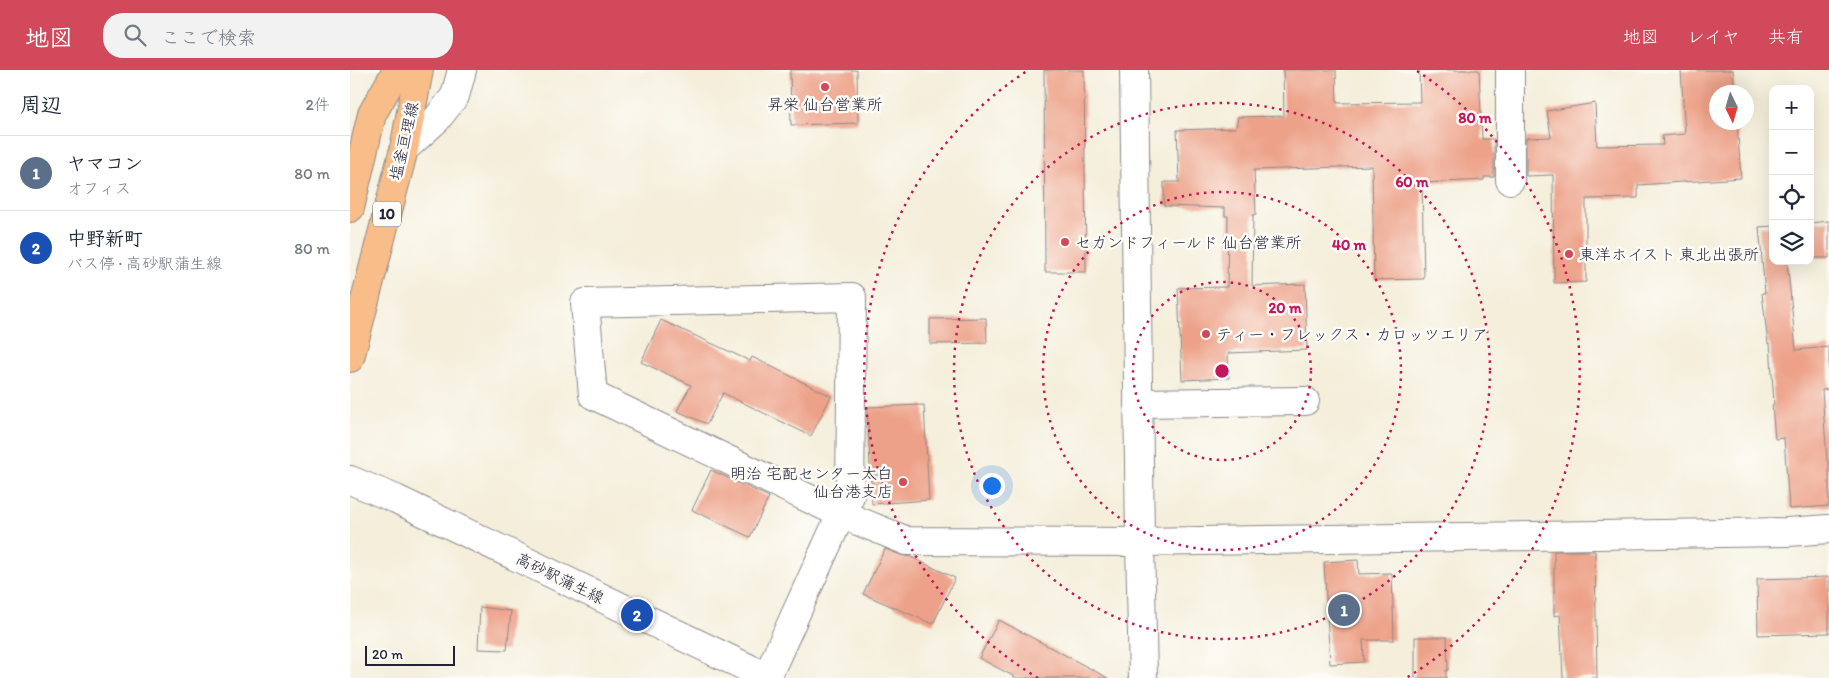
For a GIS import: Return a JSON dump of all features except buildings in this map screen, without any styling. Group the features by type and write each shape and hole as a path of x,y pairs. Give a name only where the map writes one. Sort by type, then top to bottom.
{"main road":[{"name":"塩釜亘理線","path":"350,208 357,146 372,114 397,70"},
{"name":"塩釜亘理線","path":"350,358 404,149 420,70"},
{"path":"350,220 364,207 382,151 404,149"}],"street":[{"path":"404,149 436,120 455,96 462,70"},
{"path":"1134,70 1143,678"},
{"path":"1510,70 1510,180"},
{"path":"768,678 841,514 850,496 852,297 585,303 593,394 841,514 908,541 1140,542 1788,532 1829,528"},
{"path":"1138,403 1305,401"},
{"name":"高砂駅蒲生線","path":"350,480 396,499 768,678"}],"place":[{"name":"昇栄 仙台営業所","path":"825,87"},
{"name":"セカンドフィールド 仙台営業所","path":"1065,242"},
{"name":"東洋ホイスト 東北出張所","path":"1569,254"},
{"name":"ティー・フレックス・カロッツエリア","path":"1206,334"},
{"name":"明治 宅配センター太白 仙台港支店","path":"903,482"},
{"name":"ヤマコン","path":"1344,610"},
{"name":"中野新町","path":"637,615"}]}
